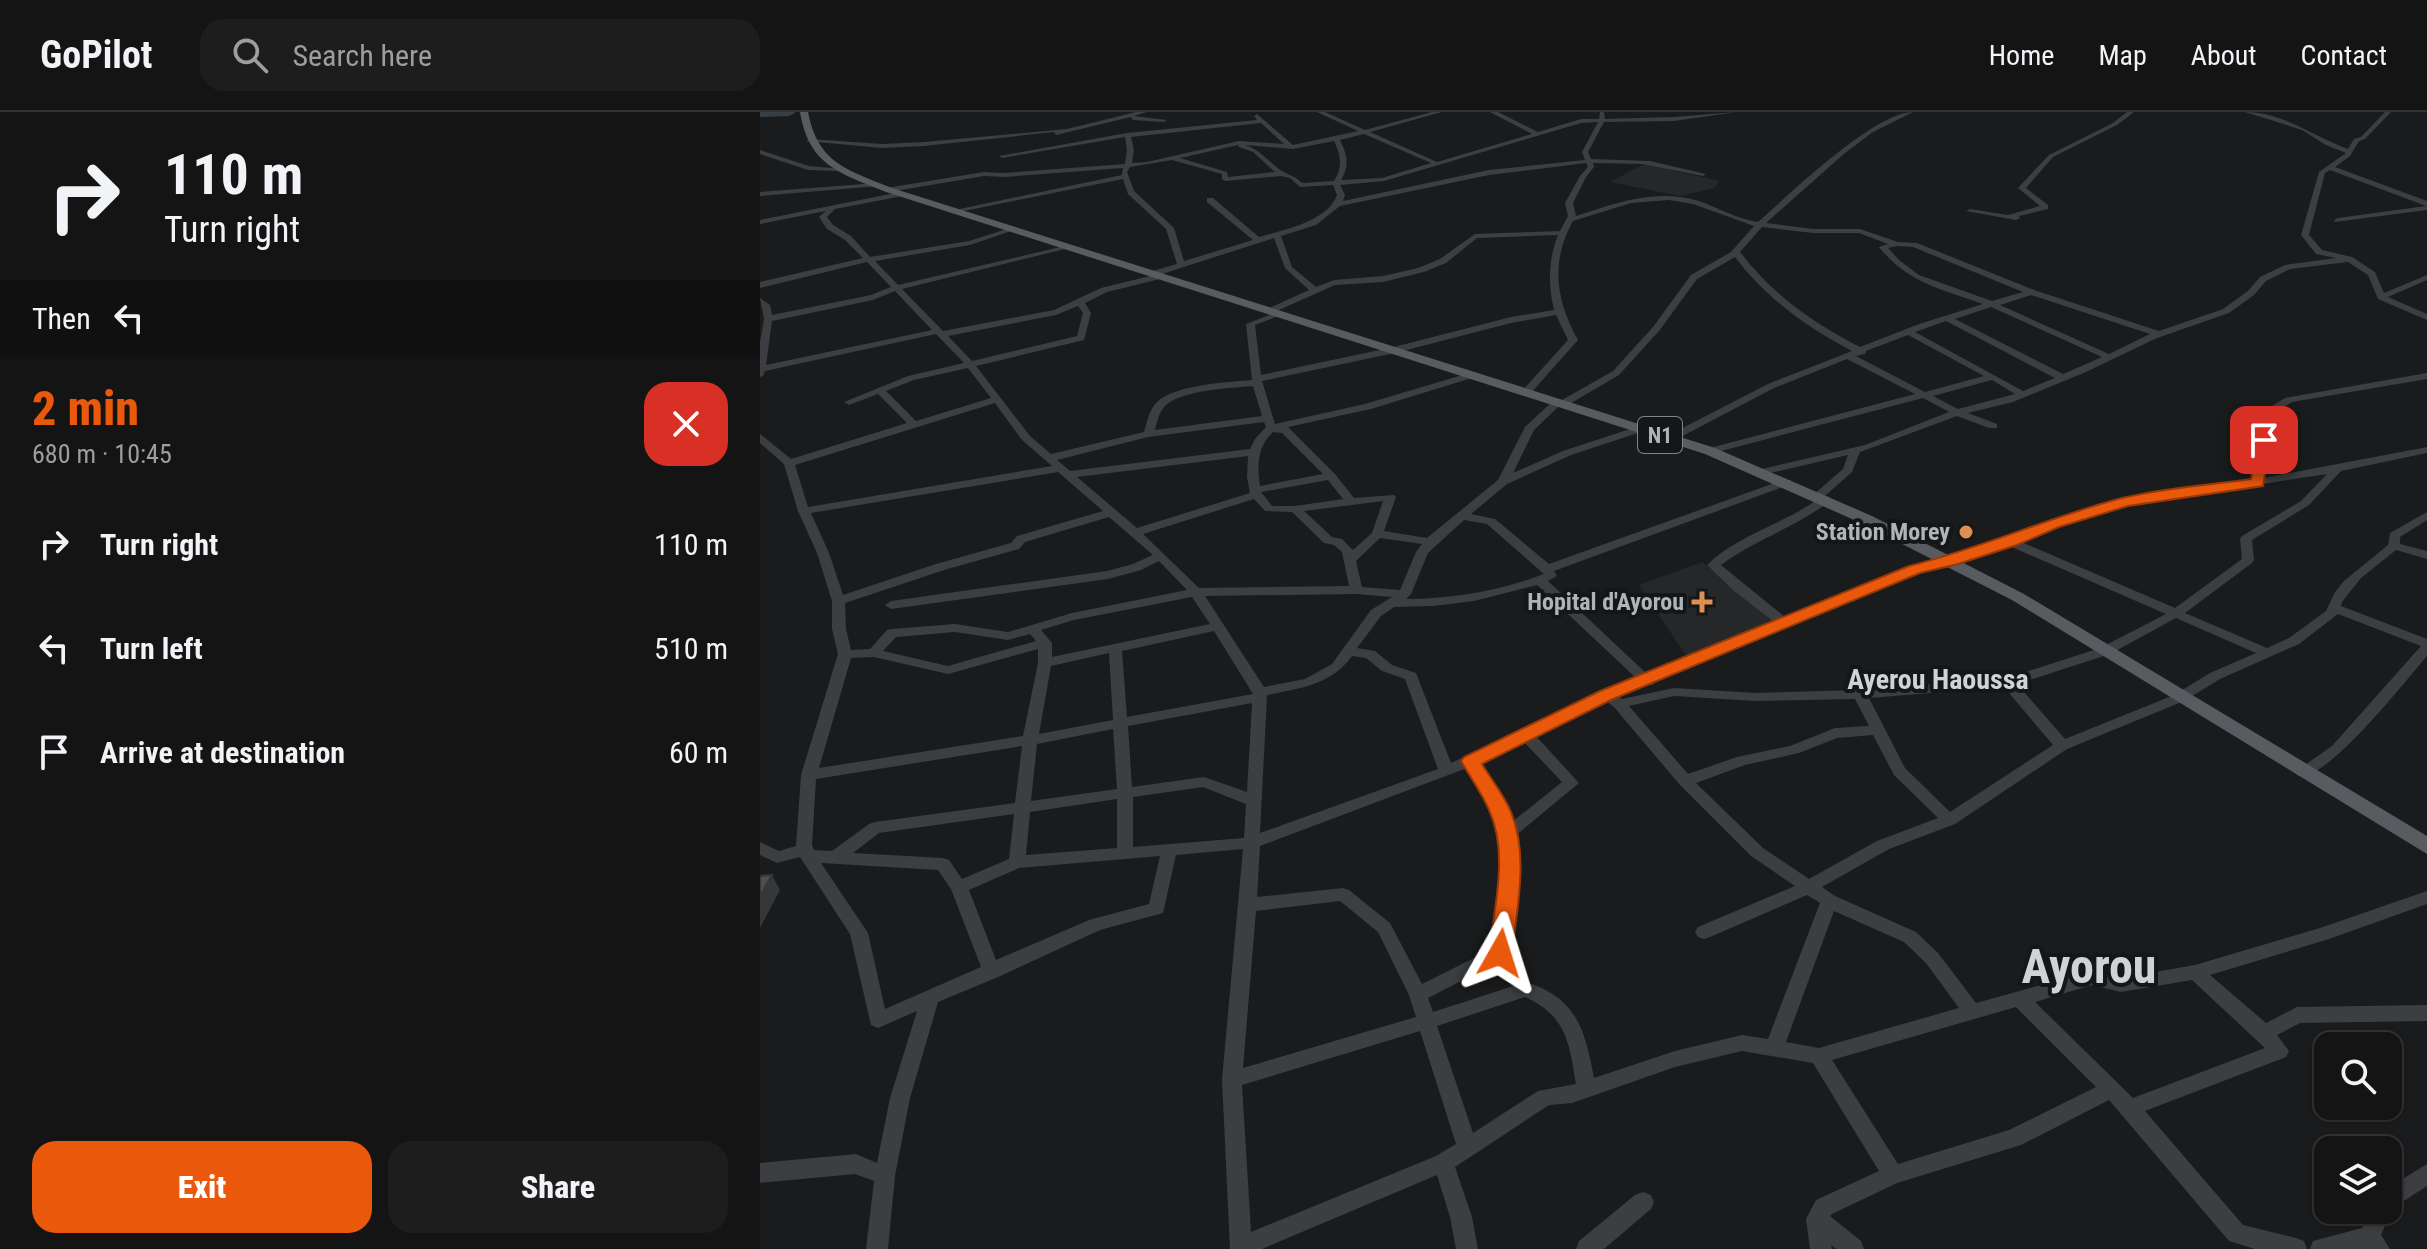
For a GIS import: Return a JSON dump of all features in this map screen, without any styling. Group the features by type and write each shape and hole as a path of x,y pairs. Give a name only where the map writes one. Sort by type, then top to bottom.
{"main road":[{"path":"804,112 809,141"},
{"name":"N1","path":"809,141 824,158 840,169 889,189 1671,438 1787,482 1952,561 2427,846"}],"street":[{"path":"809,141 882,146 924,144 1064,129 1144,112"},
{"path":"1156,112 1171,130"},
{"path":"1225,124 1253,112 1291,147"},
{"path":"1320,112 1435,163"},
{"path":"1239,143 1291,147 1336,139 1439,112"},
{"path":"1493,112 1537,133"},
{"path":"1171,158 1225,173 1225,179 1281,174 1292,176 1300,185 1382,180 1602,116 1674,119 1734,112"},
{"path":"1503,482 1529,429 1560,403 1616,373 1656,329 1694,277 1736,252 1761,224 1843,152 1871,131 1910,112"},
{"path":"2008,217 2045,207 2022,188 2051,156 2115,124 2131,112"},
{"path":"2248,112 2304,129 2349,152"},
{"path":"2288,112 2304,129"},
{"path":"2388,112 2368,134 2356,140 2349,152 2322,172 2305,235 2319,252 2349,259 2372,274 2381,297 2427,317"},
{"path":"1526,392 1573,340 1557,312 1553,254 1572,216 1569,203 1591,167 1585,152 1602,116"},
{"path":"1117,118 1164,120"},
{"path":"1002,156 1127,135 1261,121"},
{"path":"991,161 1064,129"},
{"path":"1031,143 1074,131 1050,147"},
{"path":"1127,135 1132,149 1124,172 1131,192 1170,228 1181,265"},
{"path":"760,194 889,189 984,174 1128,166 1277,136"},
{"path":"1336,139 1345,155 1342,177 1336,183"},
{"path":"1229,144 1251,149 1281,174"},
{"path":"1258,155 1268,145"},
{"path":"760,152 808,168 840,169"},
{"path":"760,301 767,307 768,319 760,371 1056,312 1104,290 1313,223 1338,204 1515,167 1644,162 1703,174"},
{"path":"949,179 980,166"},
{"path":"2330,167 2427,206"},
{"path":"954,211 1126,176"},
{"path":"1336,183 1341,195 1338,204"},
{"path":"760,222 832,210 889,189"},
{"path":"1569,220 1630,201 1669,198 1694,202 1761,224 1821,232 1860,231 1897,244"},
{"path":"1210,200 1259,241"},
{"path":"2338,220 2427,206"},
{"path":"832,210 823,217 830,227 848,238 870,259 970,364 1026,438 1161,556 1196,592 1260,694 1248,905 1232,1079 1241,1248 1443,1163 1545,1097 1572,1094 1675,1059 1742,1043 1819,1056 2092,978 2121,985 2195,972 2323,934 2427,897"},
{"path":"1970,211 2028,220"},
{"path":"760,285 870,259 970,243 1013,229"},
{"path":"1269,423 1257,381 1250,324 1334,283 1383,279 1421,270 1443,261 1475,236 1562,233"},
{"path":"1277,236 1283,262 1293,275 1315,290"},
{"path":"2109,357 1991,304 1916,277 1883,247 1914,245 2031,292 2158,334"},
{"path":"768,319 873,297 898,287 1069,247"},
{"path":"1736,252 1755,276 1801,318 1862,352"},
{"path":"1762,472 1855,451 1957,412 2009,400 2158,334 2226,311 2251,293 2263,279 2288,267 2349,259"},
{"path":"2381,297 2427,277"},
{"path":"1671,438 1771,386 1947,318 2031,292"},
{"path":"849,402 911,378 1081,338 1087,313 1080,302"},
{"path":"1148,434 1160,403 1168,399 1221,385 1257,381 1395,350 1463,330 1557,312"},
{"path":"1947,318 2061,377"},
{"path":"1909,332 2020,393"},
{"path":"1849,356 1957,412 1993,426"},
{"path":"1050,458 1079,448 1207,424 1269,423 1367,407 1472,375"},
{"path":"2257,483 2264,440 2259,418 2289,400 2427,376"},
{"path":"1710,451 1993,377"},
{"path":"879,390 914,424"},
{"path":"789,463 998,399"},
{"path":"1269,423 1259,436 1254,452 1256,492 1269,509 1295,509 1390,497 1377,534 1351,559"},
{"path":"1269,423 1285,430 1331,476 1351,502"},
{"path":"809,775 1030,740 1309,682 1337,667 1376,613 1405,594 1422,552 1430,542 1503,482 1567,453 1640,429"},
{"path":"760,437 789,463 838,601 839,629 845,654 809,775 806,853 859,933 878,1020 1095,925 1157,908 1169,851"},
{"path":"1784,623 1713,565 1731,551 1788,525 1822,498 1848,470 1855,451"},
{"path":"959,887 1017,862 1250,843 1447,771 1613,699 1645,678 1915,569 1952,561 2011,542 2053,524 2126,502 2336,471 2421,451 2427,457"},
{"path":"804,511 1066,471 1254,452"},
{"path":"1613,699 1674,692 1755,697 1860,694 2008,682 2105,651 2175,614 2248,560 2246,539 2305,503 2336,471"},
{"path":"1134,533 1256,492 1331,476"},
{"path":"1393,603 1420,604 1506,592 1787,482"},
{"path":"1295,509 1328,540 1338,542 1351,559 1356,590"},
{"path":"838,601 1015,546 1021,539 1112,512"},
{"path":"2394,546 2394,536 2427,515"},
{"path":"1461,516 1491,521 1658,695"},
{"path":"1377,534 1430,542"},
{"path":"2011,542 2267,653"},
{"path":"2394,546 2427,555"},
{"path":"1704,932 1807,888 1883,845 1949,820 2062,746 2179,698 2215,676 2294,641 2332,613 2335,600 2357,575 2394,546"},
{"path":"891,605 989,590 1080,581 1137,567 1161,556"},
{"path":"874,653 892,633 955,628 1008,636 1072,617 1196,592 1356,590 1405,594"},
{"path":"2303,772 2337,749 2427,646 2333,607"},
{"path":"1045,663 1218,626"},
{"path":"1017,862 1030,740 1045,663 1045,643 1032,628"},
{"path":"845,654 874,653 948,670 1045,643"},
{"path":"1115,648 1125,793 1125,854"},
{"path":"1349,651 1370,654 1387,668 1411,676 1447,771"},
{"path":"2008,682 2062,746"},
{"path":"1860,694 1899,771 1949,820"},
{"path":"1613,699 1685,781 1757,852 1829,901 1910,937 1932,958 1973,1013"},
{"path":"1685,781 1742,761 1794,750 1835,733 1877,730"},
{"path":"1507,834 1571,783 1526,735"},
{"path":"1418,995 1500,953 1509,871 1507,834 1500,811 1471,761"},
{"path":"835,858 875,828 1204,782 1254,801"},
{"path":"760,848 777,857 806,853 835,858 943,864 959,887 992,972"},
{"path":"1248,905 1343,894 1384,928 1428,1019 1467,1147"},
{"path":"1775,1047 1829,901"},
{"path":"2130,1108 2279,1051 2264,1033 2195,972"},
{"path":"1232,1079 1376,1038 1526,989 1548,997 1575,1029 1586,1087"},
{"path":"877,1249 885,1176 900,1098 930,999"},
{"path":"2021,1000 2130,1108 2237,1234 2296,1249"},
{"path":"2264,1033 2297,1015 2427,1013"},
{"path":"1819,1056 1893,1175"},
{"path":"1821,1249 1817,1219 1824,1207 1893,1175 2014,1138 2111,1089"},
{"path":"1443,1163 1461,1217 1467,1249"},
{"path":"760,1173 856,1164 885,1176"},
{"path":"2402,1191 2427,1174"},
{"path":"1587,1249 1643,1202"},
{"path":"1817,1219 1853,1249"},
{"path":"2321,1249 2374,1243"}],"shaded area":[{"path":"1644,164 1720,181 1714,188 1680,196 1610,182"},
{"name":"Hopital d'Ayorou","path":"1702,562 1776,619 1687,657 1639,585"}],"building":[{"path":"772,875 760,896 760,876"}],"waterway":[{"path":"760,114 789,113"}],"place":[{"name":"Station Morey","path":"1966,532"},
{"name":"Hopital d'Ayorou","path":"1702,602"}],"district":[{"name":"Ayerou Haoussa","path":"1938,679"},
{"name":"Ayorou","path":"2089,966"}],"route":[{"path":"1500,953 1509,871 1507,834 1500,811 1471,761 1645,678 1915,569 1952,561 2011,542 2053,524 2126,502 2257,483 2264,440"}]}
